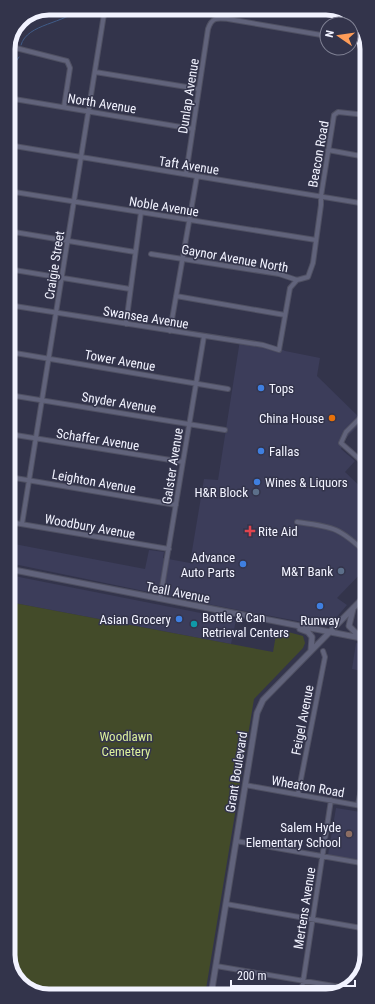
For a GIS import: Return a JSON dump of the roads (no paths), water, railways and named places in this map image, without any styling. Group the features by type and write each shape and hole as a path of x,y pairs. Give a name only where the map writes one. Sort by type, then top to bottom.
{"street":[{"name":"Craigie Street","path":"22,524 104,15"},
{"name":"Dunlap Avenue","path":"186,174 208,29 212,21 215,18 228,19 319,35"},
{"path":"15,48 67,61 70,68 64,107"},
{"path":"95,72 199,89"},
{"name":"North Avenue","path":"15,99 193,129"},
{"name":"Beacon Road","path":"311,272 334,115 338,112 360,114"},
{"name":"Taft Avenue","path":"15,146 360,203"},
{"path":"328,150 360,155"},
{"path":"170,331 197,176"},
{"name":"Noble Avenue","path":"15,192 316,240"},
{"path":"126,324 141,212"},
{"path":"15,232 135,252"},
{"name":"Gaynor Avenue North","path":"151,254 279,274 297,280 308,277 311,272"},
{"path":"15,270 130,289"},
{"path":"176,296 285,314 290,288 297,280"},
{"name":"Swansea Avenue","path":"15,306 263,345 279,350 285,314"},
{"name":"Galster Avenue","path":"160,599 204,336"},
{"name":"Tower Avenue","path":"15,353 228,389"},
{"name":"Snyder Avenue","path":"15,396 225,430"},
{"path":"360,418 346,432 341,443 360,460"},
{"name":"Schaffer Avenue","path":"15,435 183,462"},
{"name":"Leighton Avenue","path":"15,478 176,505"},
{"path":"297,522 336,529 344,533 360,547"},
{"name":"Woodbury Avenue","path":"15,523 169,549"},
{"name":"Teall Avenue","path":"15,571 360,637"},
{"name":"Grant Boulevard","path":"212,989 257,713 260,704 360,602"},
{"path":"354,608 349,626 360,635"},
{"path":"294,625 308,632 312,637 310,652"},
{"name":"Feigel Avenue","path":"298,794 325,657 323,651"},
{"name":"Wheaton Road","path":"245,785 358,805"},
{"path":"358,805 360,794"},
{"name":"Mertens Avenue","path":"302,989 311,919 331,800"},
{"path":"236,841 360,863"},
{"path":"226,904 360,928"},
{"path":"216,966 337,987"}],"waterway":[{"path":"21,45 31,32 69,15"},
{"path":"15,63 19,57"}],"place":[{"name":"Tops","path":"261,388"},
{"name":"China House","path":"332,418"},
{"name":"Fallas","path":"261,451"},
{"name":"Wines & Liquors","path":"257,482"},
{"name":"H&R Block","path":"256,492"},
{"name":"Rite Aid","path":"250,531"},
{"name":"Advance Auto Parts","path":"243,564"},
{"name":"M&T Bank","path":"341,571"},
{"name":"Runway","path":"320,606"},
{"name":"Asian Grocery","path":"179,619"},
{"name":"Bottle & Can Retrieval Centers","path":"194,624"},
{"name":"Salem Hyde Elementary School","path":"349,834"}],"park label":[{"name":"Woodlawn Cemetery","path":"126,744"}]}
